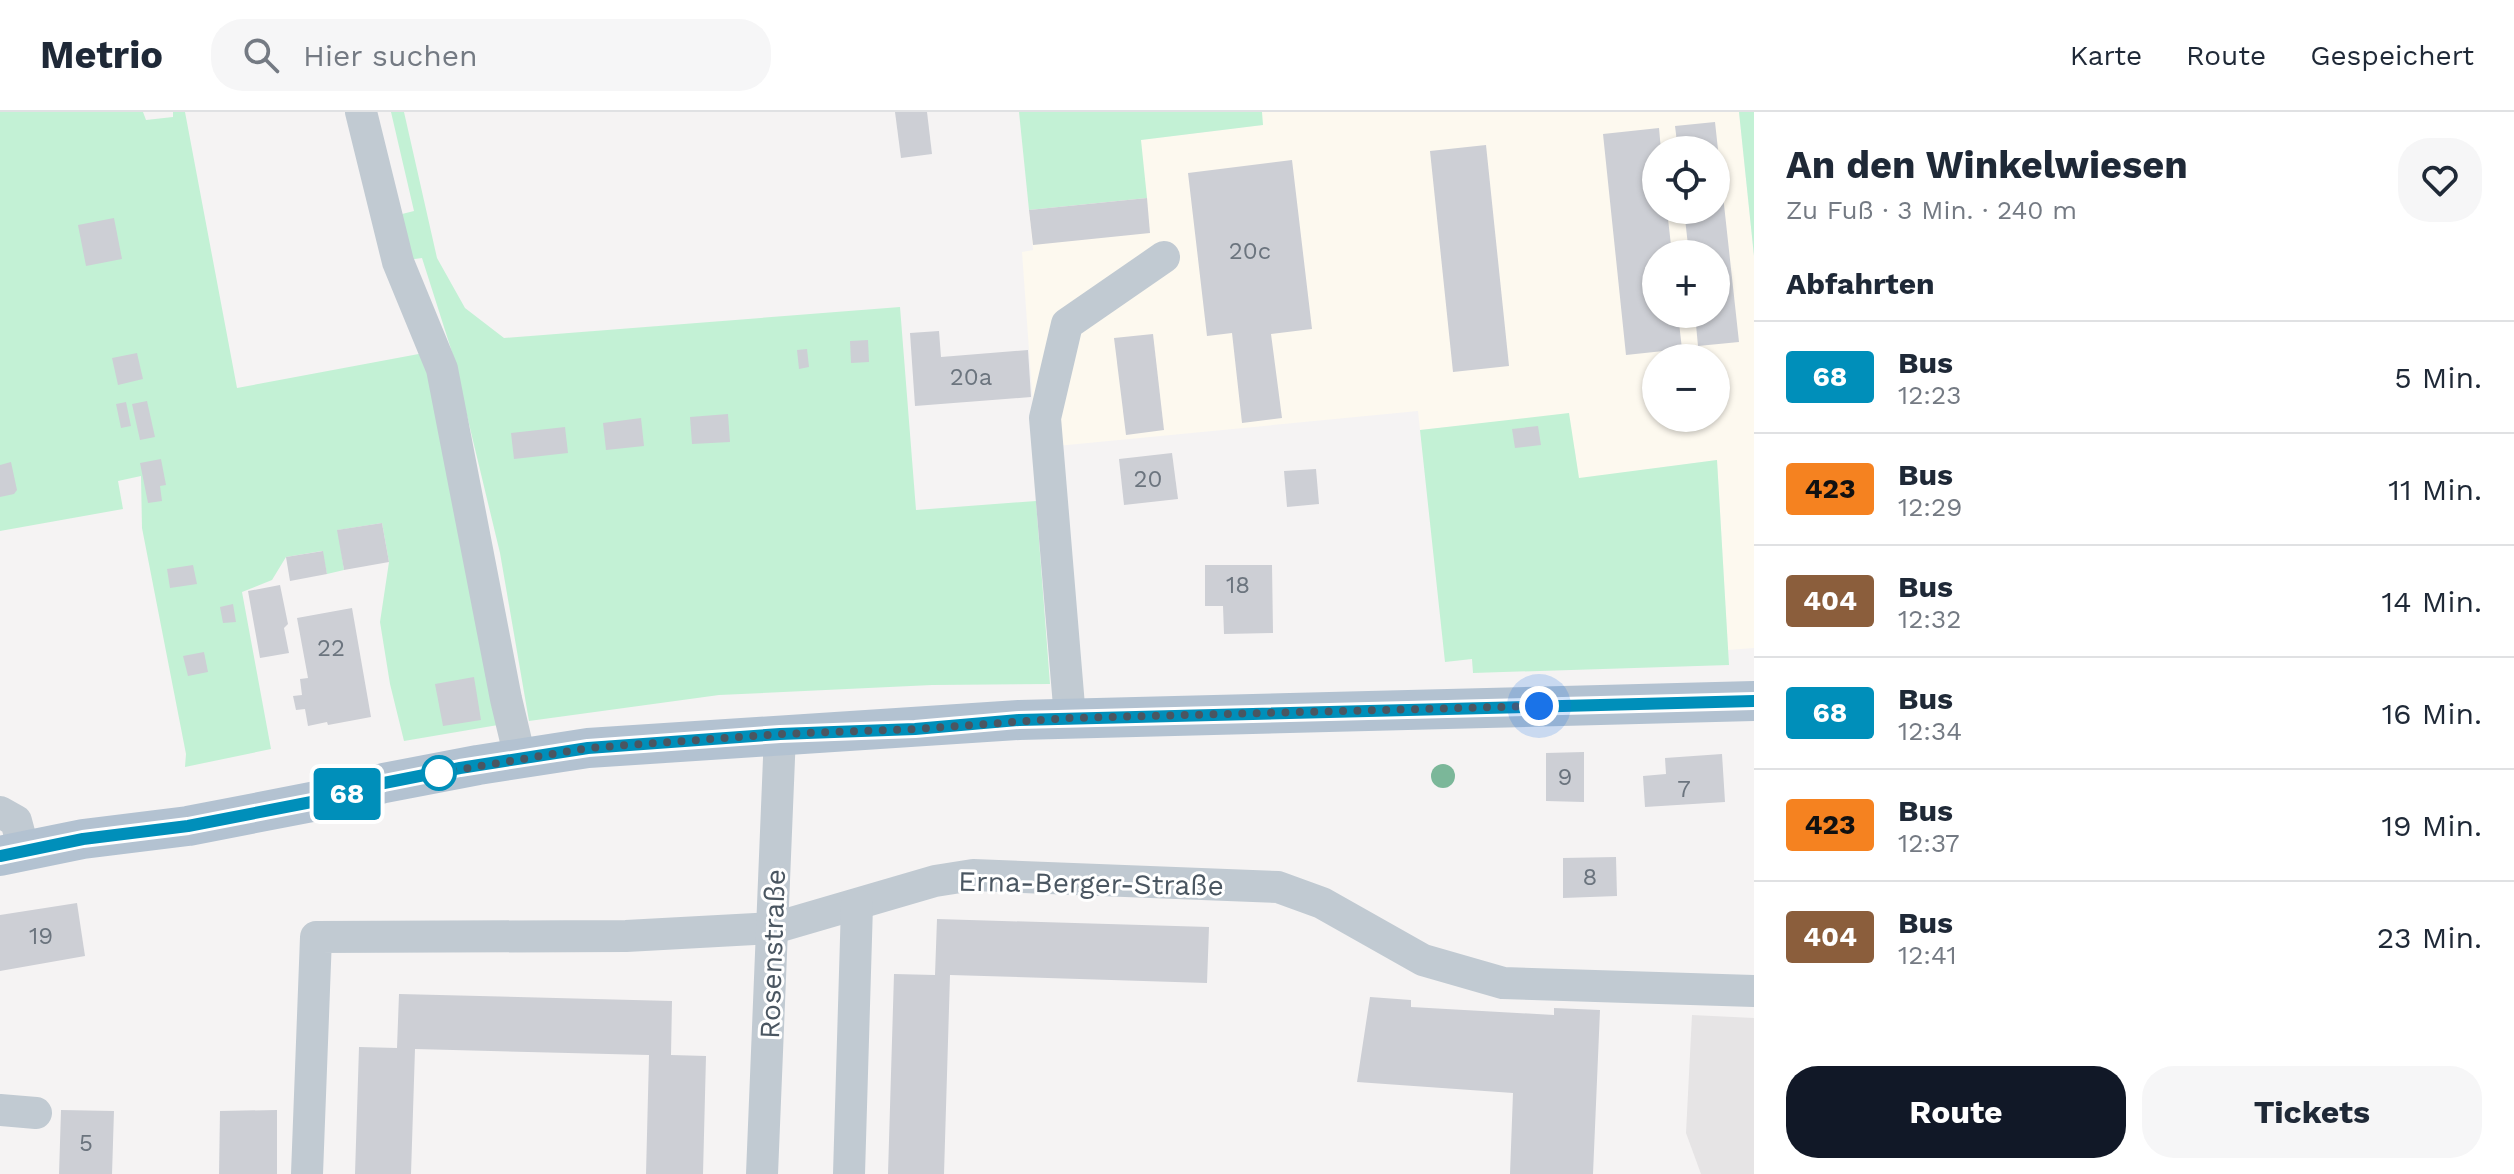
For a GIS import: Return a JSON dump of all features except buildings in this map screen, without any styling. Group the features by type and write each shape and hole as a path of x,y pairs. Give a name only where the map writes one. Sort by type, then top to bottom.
{"main road":[{"path":"12,853 83,839 188,826 327,799 384,783 588,748 1070,718 1754,701"}],"street":[{"path":"361,112 398,262 442,369 520,758"},
{"path":"1070,718 1045,418 1067,324 1164,257"},
{"name":"Rosenstraße","path":"762,1174 780,734"},
{"path":"0,812 16,821 12,853"},
{"name":"Erna-Berger-Straße","path":"307,1174 316,937 626,936 774,928 935,881 973,875 1278,887 1322,903 1423,960 1503,983 1754,991"},
{"path":"849,1174 857,905"},
{"path":"0,1110 36,1113"}],"shaded area":[{"path":"1262,112 1739,112 1754,256 1754,648 1728,650 1717,460 1578,479 1575,449 1505,421 1420,430 1418,411 1036,448 1022,252 1033,250 1029,210 1146,198 1140,140 1262,125"},
{"path":"1692,1015 1754,1018 1754,1174 1701,1174 1686,1133"}],"green space":[{"path":"0,112 143,112 146,120 173,117 173,112 185,112 237,388 424,353 498,725 404,741 390,684 380,622 389,562 382,523 338,530 344,570 327,574 322,551 286,557 272,580 242,592 271,749 185,767 186,754 142,528 141,476 118,481 123,509 0,531"},
{"path":"391,112 404,112 437,258 465,308 504,338 900,307 916,510 1036,501 1050,684 932,685 719,695 529,721 500,553 451,349 422,258 408,260 398,215 414,211"},
{"path":"1019,112 1262,112 1263,125 1141,140 1147,198 1029,210"},
{"path":"1739,112 1754,112 1754,256"},
{"path":"1569,413 1579,478 1717,460 1729,665 1473,673 1472,659 1445,662 1420,430"}],"bus line":[{"name":"68","path":"0,856 83,839 188,826 327,799 384,783 460,768 588,748 1019,720 1754,701"}],"route":[{"path":"439,773 588,748 780,734 915,729 1070,718 1539,706"}]}
